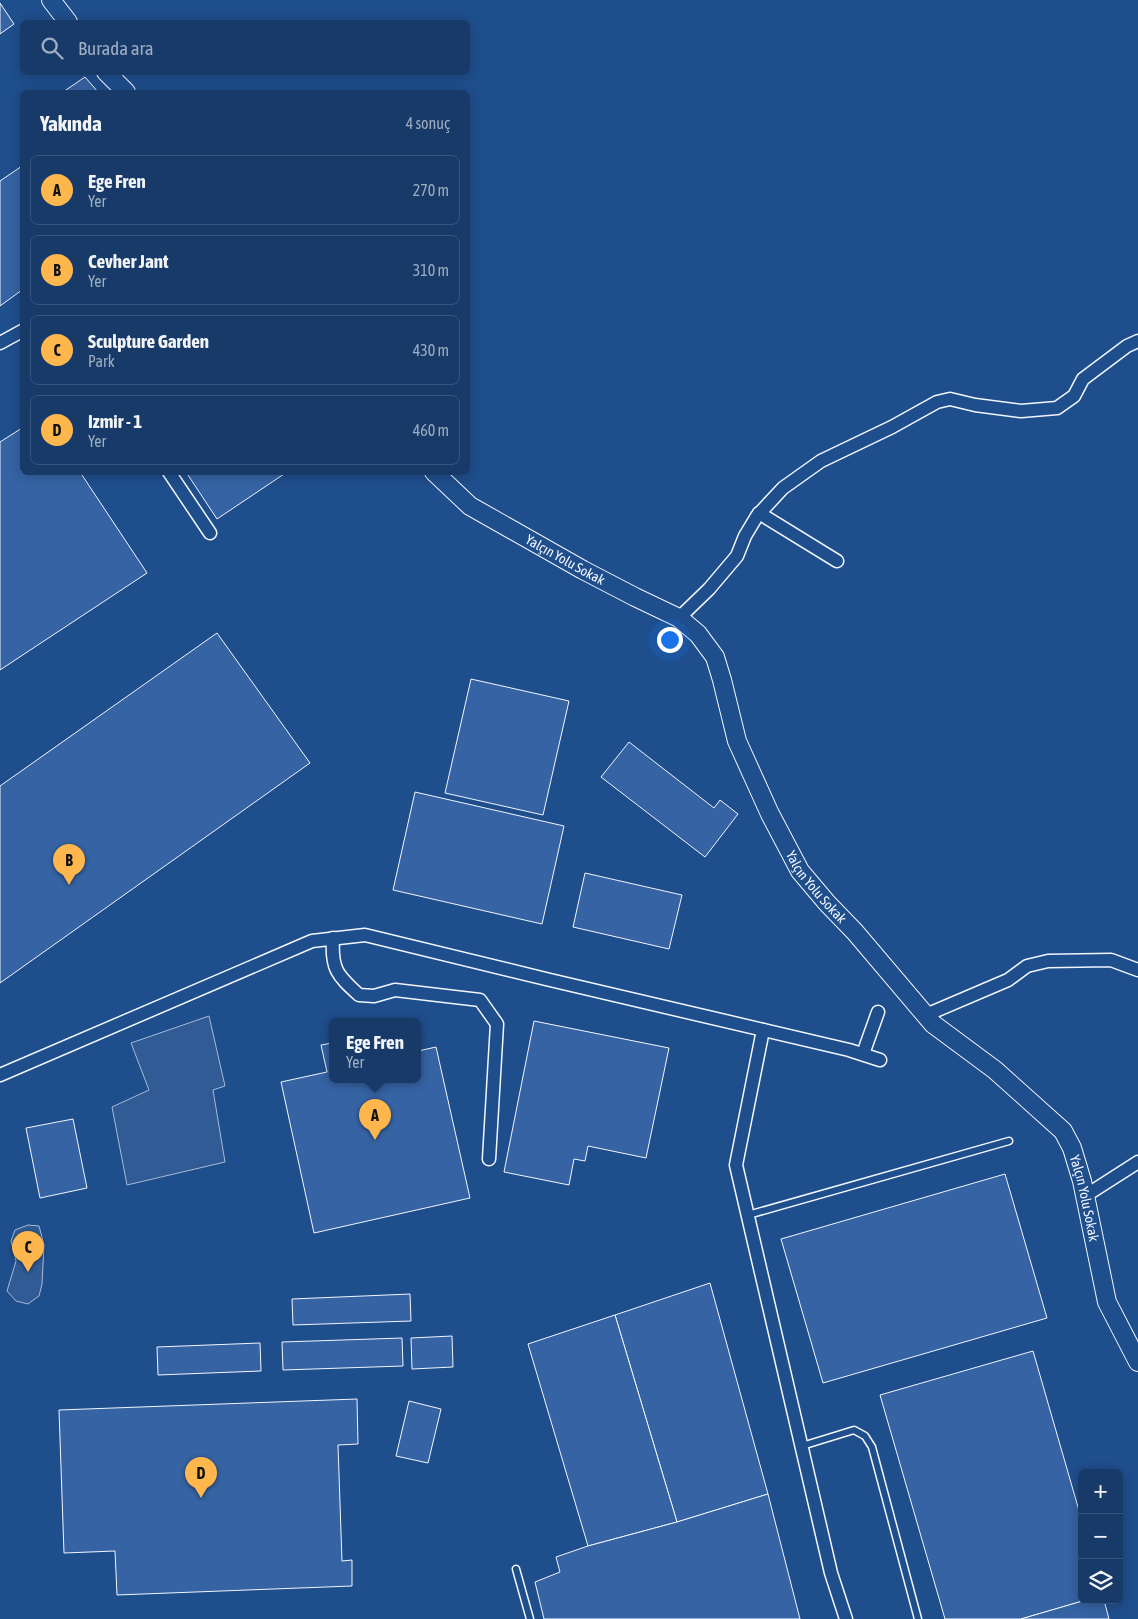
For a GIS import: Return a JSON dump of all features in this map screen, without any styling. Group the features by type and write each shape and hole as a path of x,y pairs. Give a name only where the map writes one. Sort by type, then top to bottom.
{"street":[{"path":"51,0 66,20"},
{"path":"109,75 124,90"},
{"path":"0,343 20,332"},
{"path":"679,618 709,589 737,556 745,536 759,513 783,488 821,461 892,427 938,402 950,399 975,405 1021,411 1057,408 1074,396 1083,379 1128,346 1138,341"},
{"path":"171,475 210,533"},
{"name":"Yalçın Yolu Sokak","path":"437,475 470,506 635,598 679,618 698,634 715,657 737,741 770,814 800,871 933,1024 995,1070 1063,1131 1072,1148 1085,1196 1107,1302 1138,1362"},
{"path":"759,513 837,561"},
{"path":"0,1076 312,941 365,935 863,1054 880,1060"},
{"path":"334,938 332,957 337,972 359,995 374,996 395,990 480,1000 497,1024 489,1160"},
{"path":"926,1015 1008,980 1027,966 1048,961 1111,960 1138,970"},
{"path":"863,1054 878,1012"},
{"path":"762,1030 736,1165 831,1573 846,1619"},
{"path":"1085,1196 1138,1162"}],"lane":[{"path":"748,1215 1010,1141"},
{"path":"802,1446 854,1430 865,1436 872,1446 918,1619"},
{"path":"516,1569 530,1619"}],"shaded area":[{"path":"209,1016 225,1086 213,1090 225,1162 127,1185 112,1107 149,1090 131,1043"},
{"path":"28,1225 39,1226 44,1245 42,1284 39,1296 28,1304 16,1301 7,1291 16,1261 11,1241 15,1230"}],"building":[{"path":"0,3 14,24 0,34"},
{"path":"85,77 96,90 66,90"},
{"path":"20,167 20,291 0,306 0,181"},
{"path":"20,429 20,475 82,475 147,573 0,670 0,442"},
{"path":"188,475 283,475 217,519"},
{"path":"217,633 310,763 0,983 0,786"},
{"path":"471,679 569,701 543,815 445,793"},
{"path":"629,742 714,808 720,800 738,814 705,857 601,777"},
{"path":"415,792 564,826 542,924 393,890"},
{"path":"585,873 682,895 669,949 573,927"},
{"path":"534,1021 669,1048 646,1158 588,1146 585,1161 574,1159 569,1185 504,1172"},
{"path":"329,1044 329,1083 421,1083 421,1050 436,1047 470,1198 314,1233 281,1082 327,1072 321,1045"},
{"path":"73,1119 87,1188 40,1198 26,1128"},
{"path":"1005,1174 1047,1318 823,1383 781,1239"},
{"path":"710,1283 768,1494 677,1522 615,1315"},
{"path":"410,1294 411,1321 293,1325 292,1299"},
{"path":"615,1315 677,1522 588,1546 528,1344"},
{"path":"452,1336 453,1367 412,1369 411,1338"},
{"path":"402,1338 403,1366 283,1370 282,1342"},
{"path":"260,1343 261,1371 158,1375 157,1347"},
{"path":"1033,1351 1078,1507 1078,1602 1021,1619 945,1619 880,1395"},
{"path":"357,1399 358,1444 338,1445 342,1561 352,1560 352,1586 117,1595 115,1551 64,1553 59,1410"},
{"path":"409,1401 441,1409 428,1463 396,1456"},
{"path":"768,1494 800,1619 544,1619 535,1582 560,1572 556,1557"},
{"path":"1078,1602 1078,1604 1105,1604 1109,1619 1021,1619"}],"place":[{"name":"Cevher Jant","path":"69,885"},
{"name":"Ege Fren","path":"375,1140"},
{"name":"Sculpture Garden","path":"28,1272"},
{"name":"Izmir - 1","path":"201,1498"}]}
